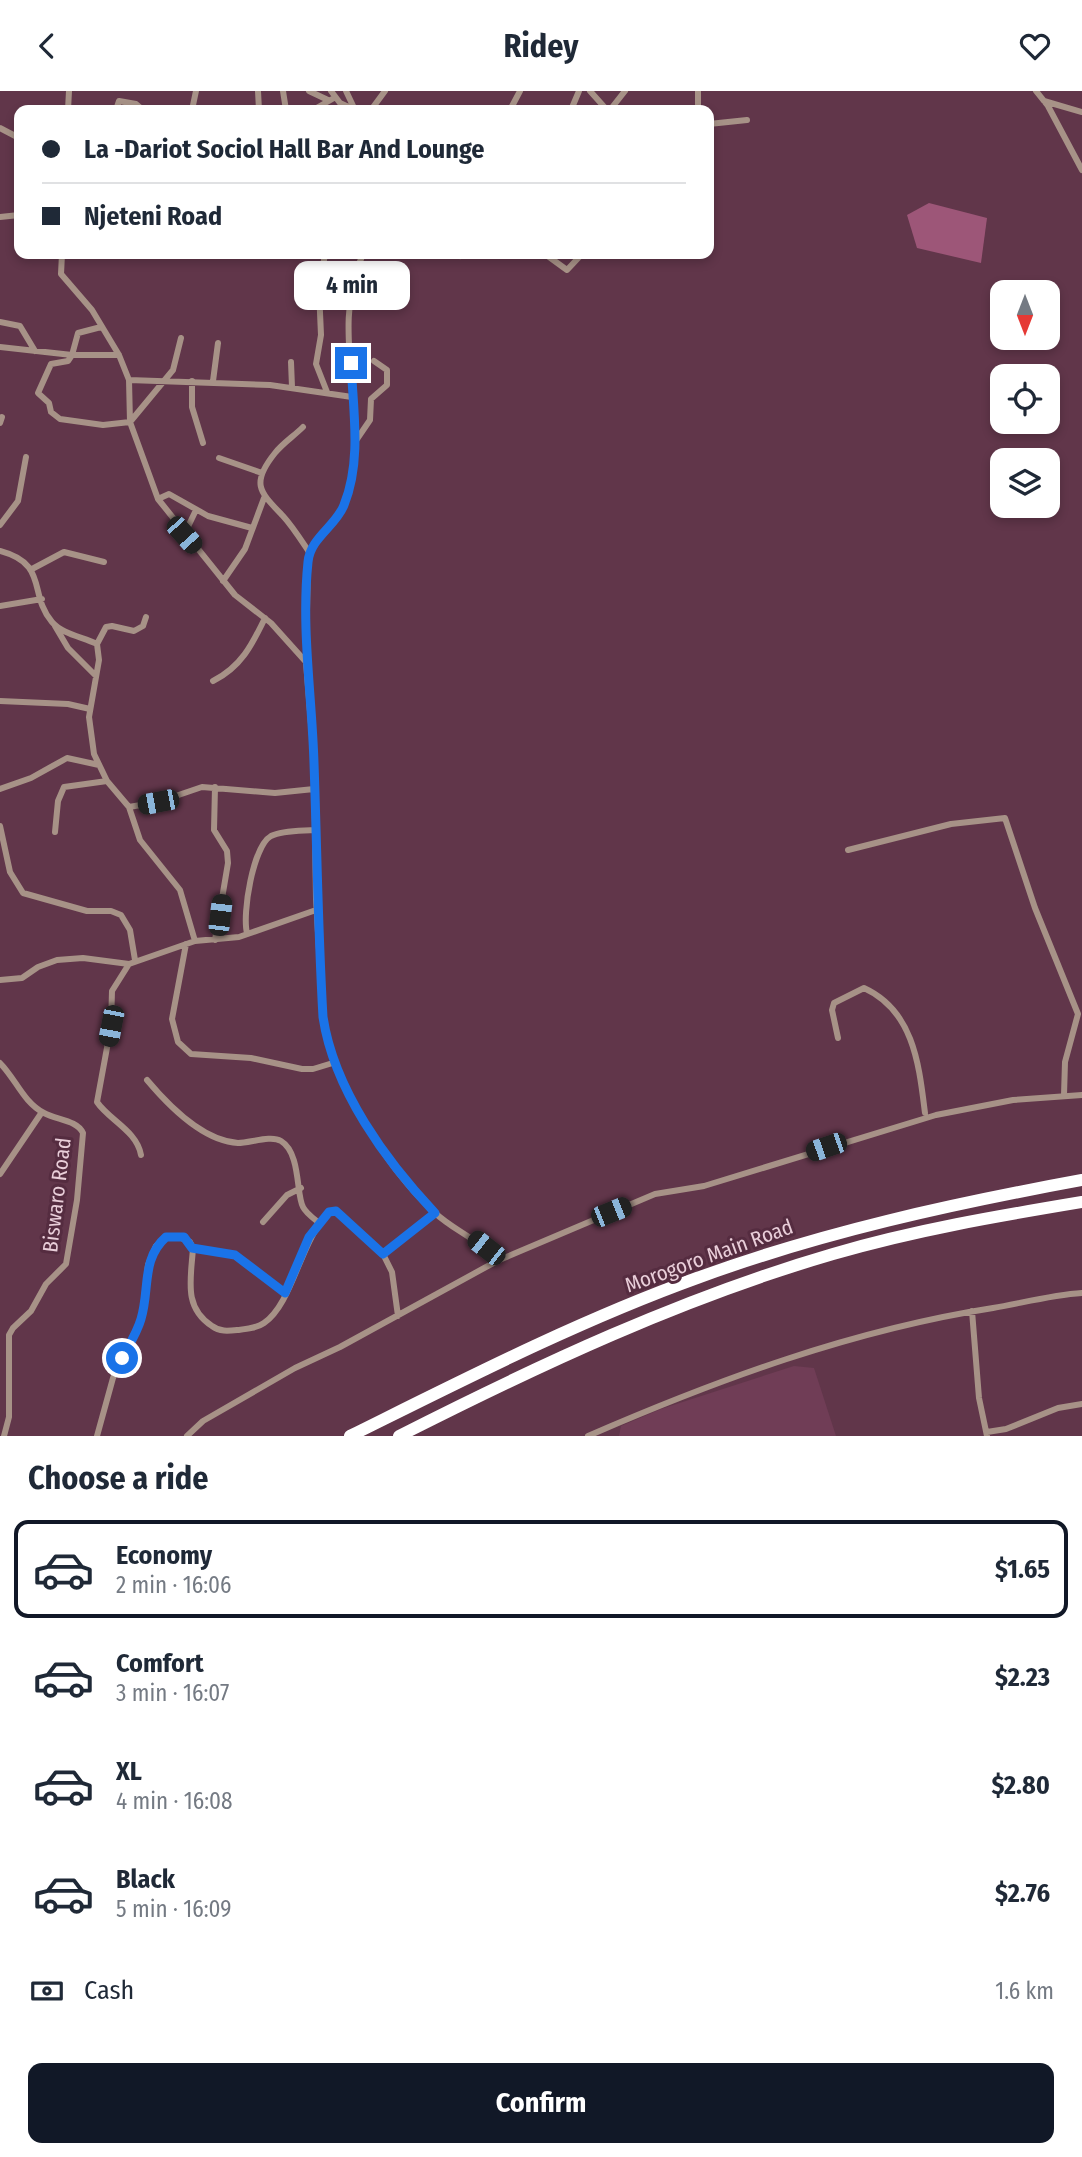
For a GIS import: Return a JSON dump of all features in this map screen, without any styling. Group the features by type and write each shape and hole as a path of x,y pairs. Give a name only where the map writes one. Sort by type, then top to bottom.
{"highway":[{"name":"Morogoro Main Road","path":"350,1436 591,1321 697,1278 834,1233 965,1201 1082,1180"},
{"name":"Morogoro Main Road","path":"399,1436 593,1342 751,1280 835,1253 965,1221 1082,1202"}],"street":[{"path":"122,91 123,101"},
{"path":"309,91 331,96 346,105"},
{"path":"590,91 603,105"},
{"path":"612,105 625,91"},
{"path":"1036,91 1082,170"},
{"path":"117,105 117,101 137,105"},
{"path":"1044,101 1082,112"},
{"path":"714,123 747,120"},
{"path":"62,259 61,274 82,296 119,355 130,380 130,422 158,499 184,535 243,604 265,618 306,662"},
{"path":"325,259 319,290 321,335 316,364 327,392"},
{"path":"361,259 350,291 355,442 343,508 309,552 306,662 323,1017 326,1036 336,1062 355,1104 382,1148 435,1213 486,1248 496,1261"},
{"path":"552,259 567,270 577,259"},
{"path":"324,269 335,283 350,291"},
{"path":"0,322 20,325 35,351"},
{"path":"101,327 78,333 68,361 53,362 41,383 38,393 49,403 51,412 60,419 103,425 130,422 176,365 181,338"},
{"path":"213,381 218,344"},
{"path":"0,347 72,355 119,355"},
{"path":"355,442 370,420 372,399 387,385 387,370 374,361"},
{"path":"291,362 292,387"},
{"path":"130,380 213,381 292,387 352,397"},
{"path":"192,381 192,407 203,443"},
{"path":"303,427 276,452 262,473 259,486 264,498 289,523 309,552"},
{"path":"0,525 18,501 26,457"},
{"path":"219,458 262,473"},
{"path":"158,499 169,493 196,510 219,520 253,528"},
{"path":"223,581 246,549 264,498"},
{"path":"184,535 196,510"},
{"path":"0,551 11,554 32,569 55,626 68,648 96,676"},
{"path":"32,569 64,552 104,562"},
{"path":"0,606 43,599"},
{"path":"146,617 143,626 134,631 106,627 97,644 96,676 89,709 91,740 107,781 129,807 140,840 180,890 195,941"},
{"path":"213,681 229,673 240,662 257,638 265,618"},
{"path":"55,626 97,644"},
{"path":"0,701 68,704 89,709"},
{"path":"0,789 31,778 67,758 99,765"},
{"path":"55,832 58,801 64,787 107,781"},
{"path":"129,807 158,802 202,787 275,793 314,789"},
{"path":"215,787 214,830 227,851 228,863 215,940"},
{"path":"848,850 951,824 1005,818 1035,908 1076,1005 1077,1027 1065,1062 1064,1095"},
{"path":"0,826 10,872 23,893 56,899 80,909 121,915 130,930 132,962 112,991 111,1026 97,1102 123,1126 140,1149 141,1155"},
{"path":"247,933 245,914 258,855 266,841 279,834 314,830"},
{"path":"0,980 22,978 38,967 57,960 83,958 132,962 195,941 247,933 316,910"},
{"path":"187,944 172,1019 173,1031 184,1049 205,1057 251,1058 302,1069 313,1069 336,1062"},
{"path":"838,1038 832,1010 834,1003 864,988 876,994 903,1021 909,1032 920,1070 925,1113"},
{"name":"Biswaro Road","path":"0,1063 17,1089 41,1112 82,1129 77,1200 66,1264 46,1284 32,1311 11,1331 9,1417 4,1436"},
{"path":"146,1080 180,1113 215,1137 239,1143 281,1141 288,1149 301,1188 303,1208 318,1223"},
{"path":"187,1436 203,1422 295,1367 398,1316 496,1261 655,1194 737,1177 849,1139 936,1115 1013,1100 1082,1095"},
{"path":"0,1173 33,1128 41,1112"},
{"path":"263,1222 287,1195 301,1188"},
{"path":"97,1436 113,1378 142,1317 148,1265 156,1246 166,1237 184,1237 192,1248 190,1299 194,1309 216,1329 232,1331 264,1324 285,1293 318,1223 329,1212 336,1211 383,1254 391,1272 398,1316"},
{"path":"383,1254 435,1213"},
{"path":"192,1248 235,1255 285,1293"},
{"path":"588,1436 668,1400 813,1351 972,1311 1082,1293"},
{"path":"972,1311 979,1398 987,1434 1058,1408 1082,1405"}],"shaded area":[{"path":"929,203 987,218 981,263 917,248 907,215"},
{"path":"794,1366 814,1368 836,1436 619,1436 621,1426 661,1409"}],"route":[{"path":"122,1358 142,1317 148,1265 156,1246 166,1237 184,1237 192,1248 235,1255 285,1293 309,1237 318,1223 332,1210 383,1254 435,1213 382,1148 355,1104 326,1036 323,1017 316,899 314,761 306,662 306,589 309,552 337,519 347,498 355,442 351,363"}]}
